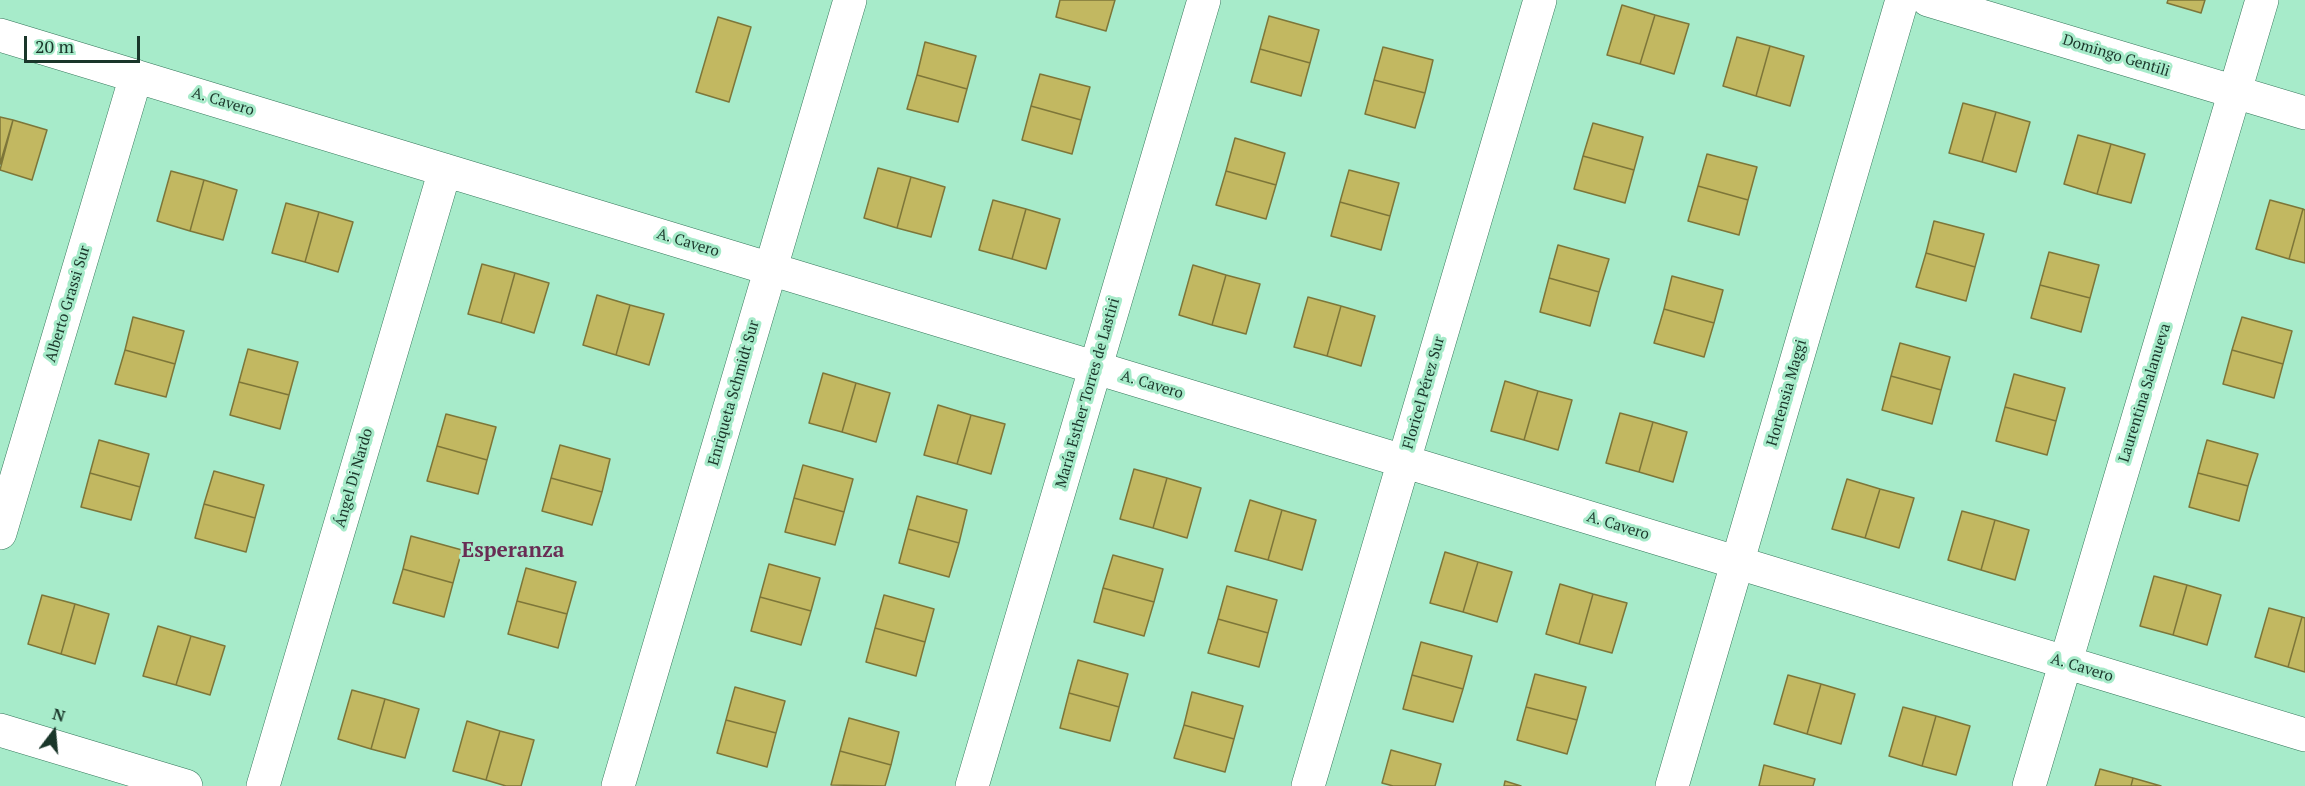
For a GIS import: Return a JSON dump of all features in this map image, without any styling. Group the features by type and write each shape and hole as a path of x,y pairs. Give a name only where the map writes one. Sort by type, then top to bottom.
{"street":[{"name":"Enriqueta Schmidt Sur","path":"618,786 850,0"},
{"name":"María Esther Torres de Lastiri","path":"972,786 1204,0"},
{"name":"Floricel Pérez Sur","path":"1308,786 1540,0"},
{"name":"Hortensia Maggi","path":"1672,786 1902,0"},
{"name":"Domingo Gentili","path":"1928,0 2305,113"},
{"name":"Laurentina Salanueva","path":"2029,786 2262,0"},
{"name":"A. Cavero","path":"0,34 2305,735"},
{"name":"Alberto Grassi Sur","path":"0,533 136,76"},
{"name":"Ángel Di Nardo","path":"263,786 445,170"},
{"path":"0,730 186,786"}],"building":[{"path":"1060,0 1115,0 1106,31 1056,17"},
{"path":"2168,0 2205,0 2201,13 2167,3"},
{"path":"1622,5 1655,15 1640,64 1607,55"},
{"path":"1655,15 1689,24 1674,74 1640,64"},
{"path":"1269,16 1319,30 1310,63 1260,49"},
{"path":"718,17 751,27 729,102 696,92"},
{"path":"1737,37 1770,46 1756,96 1723,86"},
{"path":"925,42 976,56 967,89 917,75"},
{"path":"1770,46 1804,56 1790,106 1756,96"},
{"path":"1383,47 1433,60 1425,93 1374,80"},
{"path":"1260,49 1310,63 1301,96 1251,82"},
{"path":"1040,74 1090,87 1081,120 1031,106"},
{"path":"917,75 967,89 958,122 907,109"},
{"path":"1374,80 1425,93 1415,128 1365,114"},
{"path":"1963,103 1996,112 1982,162 1949,153"},
{"path":"1031,106 1081,120 1072,154 1022,140"},
{"path":"1996,112 2030,122 2016,172 1982,162"},
{"path":"0,117 13,120 0,164"},
{"path":"13,120 47,130 32,180 0,170"},
{"path":"1593,123 1643,137 1634,170 1583,156"},
{"path":"2078,135 2111,144 2097,194 2064,184"},
{"path":"1235,138 1285,153 1276,185 1226,171"},
{"path":"2111,144 2145,154 2131,203 2097,194"},
{"path":"1707,154 1757,167 1748,200 1698,186"},
{"path":"1583,156 1634,170 1625,203 1574,189"},
{"path":"878,168 911,177 897,228 864,218"},
{"path":"1349,170 1399,183 1390,216 1340,202"},
{"path":"171,171 204,180 190,231 157,221"},
{"path":"1226,171 1276,185 1266,219 1216,205"},
{"path":"911,177 945,187 931,237 897,228"},
{"path":"204,180 237,190 223,240 190,231"},
{"path":"1698,186 1748,200 1739,235 1688,221"},
{"path":"993,200 1026,209 1012,259 979,250"},
{"path":"2270,200 2303,209 2289,259 2256,249"},
{"path":"1340,202 1390,216 1381,250 1331,236"},
{"path":"286,203 319,212 305,262 272,253"},
{"path":"1026,209 1060,219 1046,269 1012,259"},
{"path":"2303,209 2305,210 2305,263 2289,259"},
{"path":"319,212 353,222 338,272 305,262"},
{"path":"1934,221 1984,234 1975,267 1926,253"},
{"path":"1558,245 1609,259 1599,292 1549,278"},
{"path":"2049,252 2099,265 2090,298 2040,285"},
{"path":"1926,253 1975,267 1966,301 1916,287"},
{"path":"482,264 515,273 501,323 468,314"},
{"path":"1193,265 1226,275 1212,325 1179,315"},
{"path":"515,273 549,283 534,333 501,323"},
{"path":"1226,275 1260,284 1246,334 1212,325"},
{"path":"1672,276 1723,290 1714,323 1664,309"},
{"path":"1549,278 1599,292 1590,326 1540,312"},
{"path":"2040,285 2090,298 2081,332 2031,318"},
{"path":"597,295 630,305 616,355 583,345"},
{"path":"1308,297 1341,306 1327,356 1294,347"},
{"path":"630,305 664,314 649,365 616,355"},
{"path":"1341,306 1375,316 1361,366 1327,356"},
{"path":"1664,309 1714,323 1704,357 1654,343"},
{"path":"133,317 184,331 175,364 125,350"},
{"path":"2242,317 2292,331 2283,364 2232,350"},
{"path":"1900,343 1950,357 1941,390 1891,376"},
{"path":"248,349 298,362 289,395 239,382"},
{"path":"125,350 175,364 166,397 115,384"},
{"path":"2232,350 2283,364 2274,398 2223,384"},
{"path":"823,373 856,383 842,432 809,423"},
{"path":"2014,374 2065,388 2056,421 2005,407"},
{"path":"1891,376 1941,390 1932,424 1882,410"},
{"path":"1505,381 1538,391 1524,440 1491,431"},
{"path":"239,382 289,395 280,429 230,415"},
{"path":"856,383 890,393 876,442 842,432"},
{"path":"1538,391 1572,400 1558,450 1524,440"},
{"path":"938,405 971,415 957,464 924,455"},
{"path":"2005,407 2056,421 2047,455 1996,441"},
{"path":"1620,413 1653,422 1639,472 1606,463"},
{"path":"446,414 496,427 487,460 437,446"},
{"path":"971,415 1005,424 991,474 957,464"},
{"path":"1653,422 1687,432 1673,482 1639,472"},
{"path":"99,440 149,454 140,487 90,473"},
{"path":"2207,440 2258,454 2248,486 2198,473"},
{"path":"560,445 610,459 602,492 551,478"},
{"path":"437,446 487,460 478,494 427,481"},
{"path":"803,465 853,479 844,512 794,498"},
{"path":"1134,469 1167,478 1153,528 1120,519"},
{"path":"214,471 264,485 255,518 204,504"},
{"path":"90,473 140,487 131,520 81,507"},
{"path":"2198,473 2248,486 2239,521 2189,507"},
{"path":"551,478 602,492 592,525 542,511"},
{"path":"1167,478 1201,488 1187,538 1153,528"},
{"path":"1847,479 1880,489 1865,538 1832,529"},
{"path":"1880,489 1914,498 1899,548 1865,538"},
{"path":"917,496 967,510 959,543 908,529"},
{"path":"794,498 844,512 835,545 785,532"},
{"path":"1250,500 1282,510 1268,560 1235,551"},
{"path":"204,504 255,518 246,552 195,538"},
{"path":"1282,510 1316,520 1302,570 1268,560"},
{"path":"1962,511 1995,520 1981,570 1948,560"},
{"path":"1995,520 2029,530 2015,580 1981,570"},
{"path":"908,529 959,543 949,577 899,563"},
{"path":"411,536 462,550 453,583 403,569"},
{"path":"1445,552 1478,562 1463,612 1430,603"},
{"path":"1113,555 1163,569 1154,602 1103,588"},
{"path":"1478,562 1512,572 1497,622 1463,612"},
{"path":"769,564 820,578 811,611 760,597"},
{"path":"526,568 576,582 567,614 517,601"},
{"path":"403,569 453,583 444,617 393,603"},
{"path":"2154,576 2187,585 2173,635 2140,626"},
{"path":"1560,584 1593,594 1579,644 1546,634"},
{"path":"2187,585 2221,595 2207,645 2173,635"},
{"path":"1227,586 1277,600 1268,633 1218,619"},
{"path":"1103,588 1154,602 1144,636 1094,622"},
{"path":"1593,594 1627,603 1612,653 1579,644"},
{"path":"42,595 75,604 61,654 28,644"},
{"path":"884,595 934,609 925,642 875,628"},
{"path":"760,597 811,611 801,645 751,631"},
{"path":"517,601 567,614 558,648 508,634"},
{"path":"75,604 109,614 95,664 61,654"},
{"path":"2269,608 2302,617 2288,667 2255,657"},
{"path":"2302,617 2305,618 2305,672 2288,667"},
{"path":"1218,619 1268,633 1259,667 1208,653"},
{"path":"158,626 191,636 176,685 143,676"},
{"path":"875,628 925,642 916,676 866,662"},
{"path":"191,636 225,646 210,695 176,685"},
{"path":"1421,642 1472,656 1463,689 1412,675"},
{"path":"1078,660 1128,674 1119,707 1069,693"},
{"path":"1535,674 1586,687 1577,720 1526,707"},
{"path":"1412,675 1463,689 1453,722 1403,709"},
{"path":"1788,675 1821,684 1807,734 1774,724"},
{"path":"1821,684 1855,694 1841,744 1807,734"},
{"path":"735,687 785,701 776,733 726,720"},
{"path":"352,690 385,699 371,749 338,739"},
{"path":"1192,692 1243,706 1234,739 1184,725"},
{"path":"1069,693 1119,707 1110,741 1060,728"},
{"path":"385,699 419,709 405,758 371,749"},
{"path":"1526,707 1577,720 1567,754 1517,740"},
{"path":"1903,707 1936,716 1922,766 1889,756"},
{"path":"1936,716 1970,726 1956,775 1922,766"},
{"path":"849,718 899,732 891,765 840,751"},
{"path":"726,720 776,733 767,767 717,753"},
{"path":"467,721 500,731 486,780 453,771"},
{"path":"1184,725 1234,739 1225,772 1174,758"},
{"path":"500,731 534,740 521,786 506,786 486,780"},
{"path":"1391,750 1441,764 1435,786 1393,786 1382,783"},
{"path":"840,751 891,765 885,786 831,785"},
{"path":"1764,765 1815,779 1813,786 1759,786"},
{"path":"2100,769 2133,778 2131,786 2095,786"},
{"path":"2133,778 2161,786 2131,786"},
{"path":"1505,781 1521,786 1504,786"}],"district":[{"name":"Esperanza","path":"513,551"}]}
